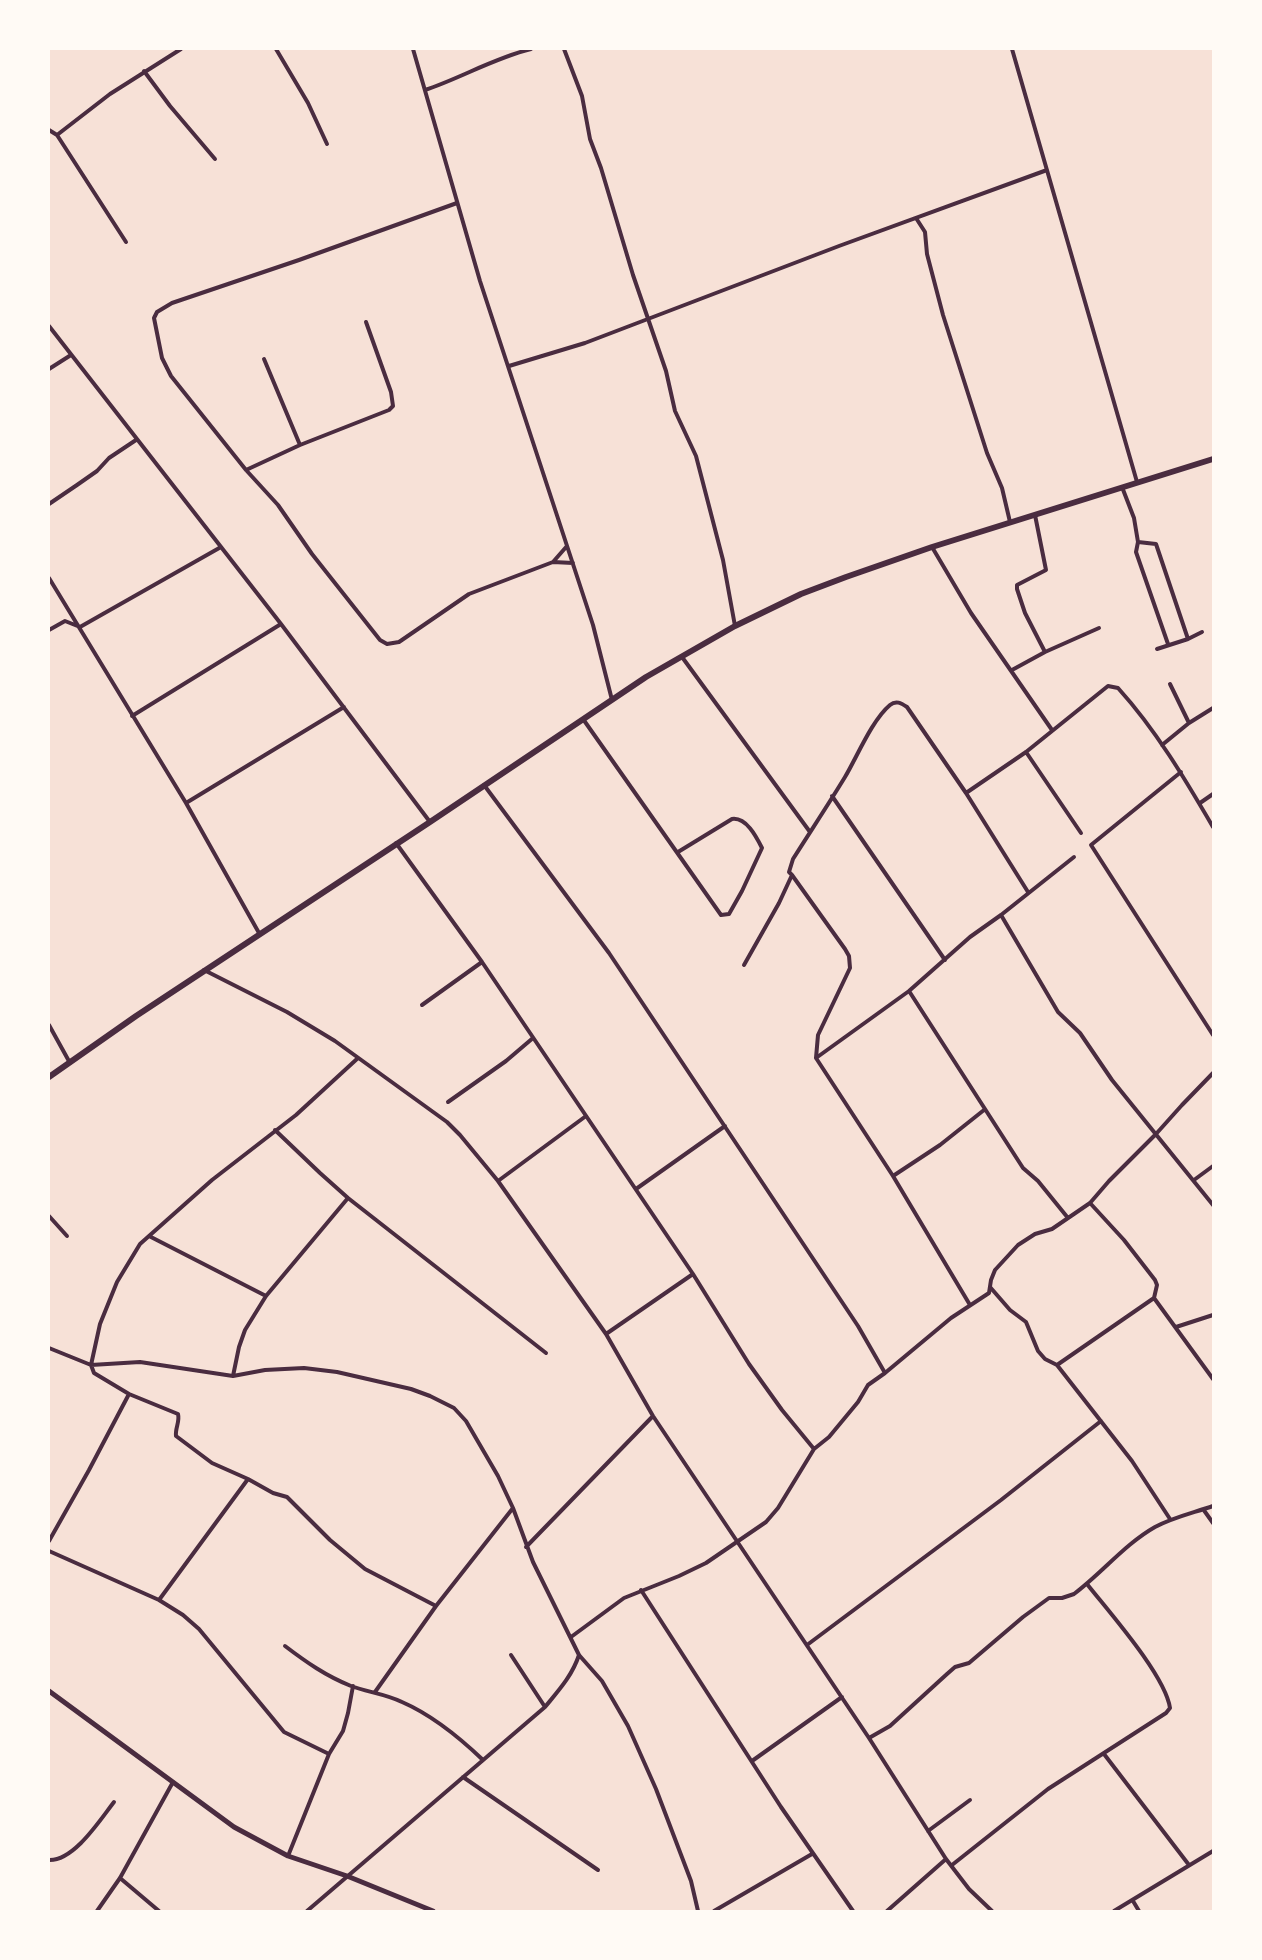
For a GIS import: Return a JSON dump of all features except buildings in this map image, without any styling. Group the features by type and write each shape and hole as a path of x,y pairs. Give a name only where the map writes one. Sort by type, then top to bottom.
{"highway":[{"path":"49,1076 204,970 430,822 646,677 735,626 801,594 932,547 1213,459"}],"street":[{"path":"57,135 110,94 181,49"},
{"path":"276,49 308,103 327,144"},
{"path":"413,49 480,281 593,625 612,700"},
{"path":"425,90 452,81 500,58 531,49"},
{"path":"564,49 582,96 590,140 601,168 633,276 666,371 675,411 696,456 723,560 735,626"},
{"path":"1012,49 1137,482"},
{"path":"144,71 170,106 215,160"},
{"path":"49,130 57,135 126,242"},
{"path":"509,366 585,342 1046,170"},
{"path":"457,203 172,303 157,312 154,318 163,363 194,406 246,470 278,505 312,554 380,640 388,644 400,642 415,633 444,610 469,594 553,562 572,563"},
{"path":"916,218 925,232 927,254 943,315 987,453 1002,488 1010,522"},
{"path":"246,470 300,445 383,414 393,406 391,392 366,322"},
{"path":"49,326 281,624 430,822"},
{"path":"49,369 71,355"},
{"path":"264,360 300,445"},
{"path":"49,504 97,471 109,458 136,440"},
{"path":"1122,487 1134,518 1138,542 1136,552 1168,644"},
{"path":"1035,515 1046,570 1017,585 1017,589 1026,613 1045,652"},
{"path":"1138,542 1156,544 1188,638"},
{"path":"553,562 567,546"},
{"path":"80,627 221,547"},
{"path":"932,547 971,613 1052,730"},
{"path":"49,578 186,803 259,934"},
{"path":"49,630 65,621 80,627"},
{"path":"132,716 281,624"},
{"path":"1012,670 1045,652 1099,628"},
{"path":"1157,648 1202,632"},
{"path":"682,657 810,832"},
{"path":"1170,684 1189,723"},
{"path":"966,793 1026,752 1108,686 1118,688 1162,745 1181,772 1213,827"},
{"path":"970,1305 893,1176 816,1058 818,1035 850,968 850,962 845,949 789,872 790,866 810,832 880,718 891,704 901,703 907,707 966,793 1028,892"},
{"path":"186,803 344,707"},
{"path":"1162,745 1189,723 1213,708"},
{"path":"583,719 721,915 729,914 762,848 744,822 738,818 732,819 678,852"},
{"path":"1026,752 1081,833"},
{"path":"1181,772 1091,845 1213,1035"},
{"path":"484,785 609,953 858,1326 885,1373"},
{"path":"1200,803 1213,794"},
{"path":"832,796 946,960"},
{"path":"396,844 482,962 534,1038 693,1274 750,1364 782,1410 814,1449"},
{"path":"816,1058 909,990 946,960 970,937 1074,857"},
{"path":"744,965 780,903 792,875"},
{"path":"1001,915 1058,1012 1080,1033 1112,1080 1213,1206"},
{"path":"422,1005 482,962"},
{"path":"204,970 287,1012 335,1041 447,1122 460,1135 498,1181 606,1334 653,1416 842,1697 946,1859 969,1889 992,1911"},
{"path":"909,990 984,1110 1023,1168 1038,1181 1068,1218"},
{"path":"49,1025 70,1063"},
{"path":"448,1102 506,1062 534,1038"},
{"path":"358,1058 296,1115 212,1180 140,1244 117,1282 100,1324 91,1365 94,1374 100,1378 129,1394 178,1414 179,1418 175,1430 176,1436 212,1463 248,1479 273,1493 286,1497 330,1540 365,1569 436,1606"},
{"path":"571,1637 624,1598 706,1563 766,1522 778,1508 814,1449 829,1437 858,1402 868,1385 951,1318 989,1293 989,1286 995,1270 1018,1246 1035,1234 1052,1229 1090,1203 1213,1073"},
{"path":"893,1176 940,1145 984,1110"},
{"path":"498,1181 586,1116"},
{"path":"636,1189 725,1126"},
{"path":"275,1130 348,1198 546,1353"},
{"path":"1194,1180 1213,1166"},
{"path":"233,1376 239,1347 245,1330 266,1296 348,1198"},
{"path":"1057,1366 1154,1298 1157,1285 1124,1240 1090,1203"},
{"path":"49,1216 67,1236"},
{"path":"148,1236 266,1296"},
{"path":"606,1334 693,1274"},
{"path":"989,1286 1010,1310 1026,1322 1038,1352 1057,1366 1101,1421 1132,1461 1170,1519"},
{"path":"1154,1298 1213,1379"},
{"path":"1176,1327 1213,1315"},
{"path":"49,1348 91,1365 140,1362 233,1376 265,1370 304,1368 337,1372 411,1389 454,1408 466,1421 498,1476 513,1508 526,1547 579,1655 602,1681 628,1726 646,1765 691,1881 698,1911"},
{"path":"49,1541 90,1470 129,1394"},
{"path":"526,1547 653,1416"},
{"path":"807,1645 1001,1500 1101,1421"},
{"path":"159,1600 248,1479"},
{"path":"869,1738 890,1726 946,1674 955,1667 969,1663 1042,1602 1049,1598 1062,1598 1074,1594 1140,1537 1170,1519 1213,1506"},
{"path":"375,1692 436,1606 513,1508"},
{"path":"1203,1509 1213,1523"},
{"path":"49,1552 159,1600 183,1616 199,1629 284,1732 329,1754"},
{"path":"952,1865 1048,1789 1166,1713 1170,1708 1154,1672 1087,1584"},
{"path":"641,1590 812,1854 853,1911"},
{"path":"285,1646 311,1666 353,1686 402,1701 428,1716 483,1760"},
{"path":"511,1655 545,1707"},
{"path":"307,1911 545,1707 575,1668 579,1655"},
{"path":"288,1856 329,1754 343,1731 353,1686"},
{"path":"49,1691 234,1828 288,1856 347,1876 434,1911"},
{"path":"752,1761 842,1697"},
{"path":"1104,1754 1189,1864"},
{"path":"463,1777 598,1870"},
{"path":"97,1911 120,1878 173,1782"},
{"path":"928,1831 970,1800"},
{"path":"49,1860 58,1860 78,1846 114,1802"},
{"path":"1114,1911 1213,1851"},
{"path":"714,1911 812,1854"},
{"path":"887,1911 946,1859"},
{"path":"120,1878 159,1911"},
{"path":"1133,1901 1139,1911"}]}
